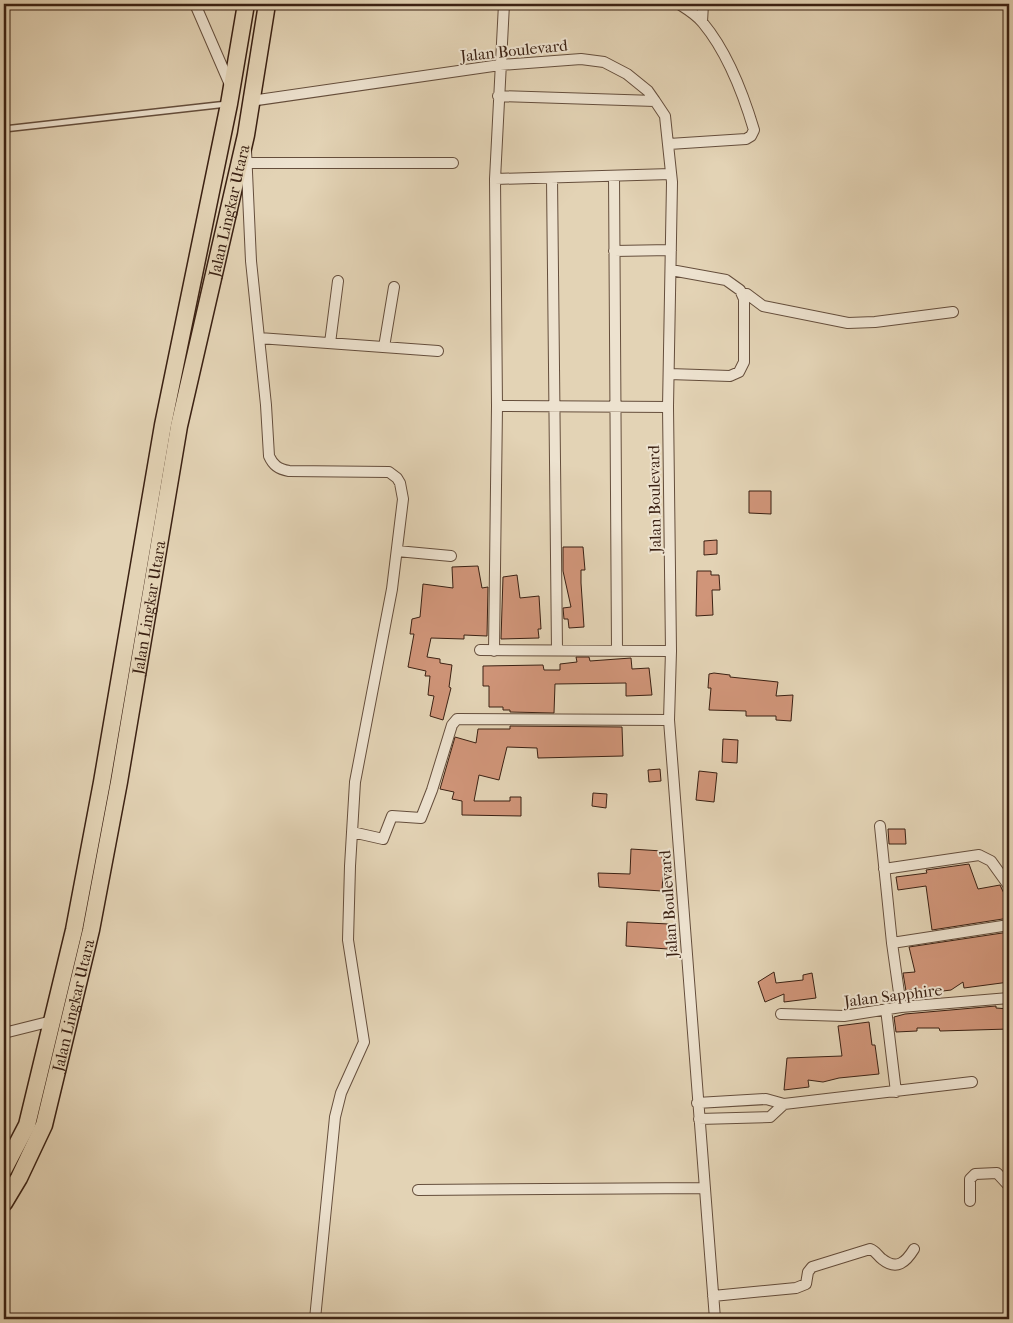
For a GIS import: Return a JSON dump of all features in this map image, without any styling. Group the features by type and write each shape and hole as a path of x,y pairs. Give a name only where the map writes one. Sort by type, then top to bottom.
{"main road":[{"name":"Jalan Lingkar Utara","path":"4,1169 27,1125 74,930 102,782 163,425 230,96 246,4"},
{"name":"Jalan Lingkar Utara","path":"4,1203 19,1178 44,1125 91,930 119,782 180,426 246,135 267,4"},
{"path":"196,264 215,270"}],"street":[{"path":"195,4 230,96"},
{"path":"494,651 497,406 495,179 504,4"},
{"path":"669,144 746,139 751,136 754,130 738,80 702,22 679,4"},
{"path":"702,22 703,4"},
{"name":"Jalan Boulevard","path":"251,101 500,65 581,59 604,62 627,74 648,91 664,116 669,144 671,174 668,407 671,651 669,720 715,1319"},
{"path":"498,96 655,101"},
{"path":"246,135 251,260 266,405 268,456 272,463 280,469 289,471 388,472 397,478 402,490 403,499 392,589 355,782 348,940 364,1042 341,1093 334,1118 315,1319"},
{"path":"248,163 453,163"},
{"path":"495,179 671,174"},
{"path":"614,176 617,651"},
{"path":"552,178 557,650"},
{"path":"614,252 671,250"},
{"path":"669,374 730,376 739,372 744,362 742,294 737,286 726,280 671,270"},
{"path":"330,343 338,281"},
{"path":"384,347 394,287"},
{"path":"742,294 747,294 763,306 848,322 874,322 953,312"},
{"path":"259,338 438,351"},
{"path":"497,406 668,407"},
{"path":"397,551 451,556"},
{"path":"480,650 671,651"},
{"path":"352,832 383,839 392,816 422,817 455,719 669,720"},
{"path":"880,826 892,943 901,1007"},
{"path":"884,869 979,855 991,861 1009,886"},
{"path":"892,943 1009,925"},
{"name":"Jalan Sapphire","path":"781,1014 844,1016 901,1007 1009,998"},
{"path":"886,1009 896,1092"},
{"path":"4,1033 52,1021"},
{"path":"697,1103 766,1099 784,1104 972,1082"},
{"path":"699,1119 770,1117 784,1104"},
{"path":"970,1200 970,1179 974,1174 997,1172 1009,1186"},
{"path":"418,1190 705,1188"},
{"path":"713,1296 796,1288 806,1284 808,1272 812,1267 864,1250 873,1250 883,1260 894,1266 906,1262 914,1249"}],"lane":[{"path":"4,129 230,96"}],"building":[{"path":"749,491 771,491 771,514 749,513"},
{"path":"717,540 717,554 704,555 704,541"},
{"path":"563,547 583,547 585,570 581,570 581,583 584,627 569,628 568,619 564,619 563,608 571,607 563,571"},
{"path":"478,566 482,588 488,587 487,636 464,635 464,639 431,638 427,657 440,659 440,663 452,665 449,687 451,688 443,720 430,716 434,696 428,695 430,676 425,676 426,671 408,667 414,634 410,634 412,619 420,617 423,584 453,588 452,567"},
{"path":"697,571 711,571 711,575 719,575 720,590 712,590 713,615 696,616"},
{"path":"517,575 520,598 539,596 541,629 538,629 539,638 501,639 503,577"},
{"path":"576,657 589,657 590,661 631,658 632,669 649,668 652,695 626,696 626,683 555,684 554,713 510,712 510,710 503,710 503,707 489,707 489,686 483,686 483,666 543,665 544,670 560,670 560,664 577,662"},
{"path":"709,674 730,675 730,677 778,682 776,696 793,695 791,721 776,720 776,716 746,716 746,711 709,710 711,688 708,688"},
{"path":"510,726 622,727 623,756 538,758 537,748 507,747 499,780 479,775 474,801 510,801 510,797 521,797 521,816 462,815 462,801 452,799 454,792 440,789 455,737 476,743 478,729 510,729"},
{"path":"723,739 738,740 737,763 722,762"},
{"path":"660,769 661,781 649,782 648,770"},
{"path":"699,771 717,773 714,802 696,800"},
{"path":"593,793 607,794 606,808 592,806"},
{"path":"888,829 905,829 906,844 889,844"},
{"path":"631,849 662,851 662,858 664,858 662,891 599,887 598,873 630,874"},
{"path":"969,864 978,889 1000,885 1009,904 1009,918 932,930 926,886 898,890 896,877 927,873 926,870"},
{"path":"627,922 669,924 668,949 626,946"},
{"path":"1009,932 1009,982 964,988 963,982 951,990 935,992 918,991 917,988 906,991 903,973 915,972 909,947"},
{"path":"774,972 776,983 803,980 803,975 812,973 816,998 784,1002 784,994 765,1002 758,982"},
{"path":"996,1006 996,1008 1009,1009 1009,1029 940,1031 939,1028 917,1028 917,1031 896,1032 894,1017 905,1014"},
{"path":"869,1022 872,1045 875,1045 879,1074 839,1078 823,1082 808,1080 809,1087 784,1090 787,1058 842,1056 838,1026"}]}
